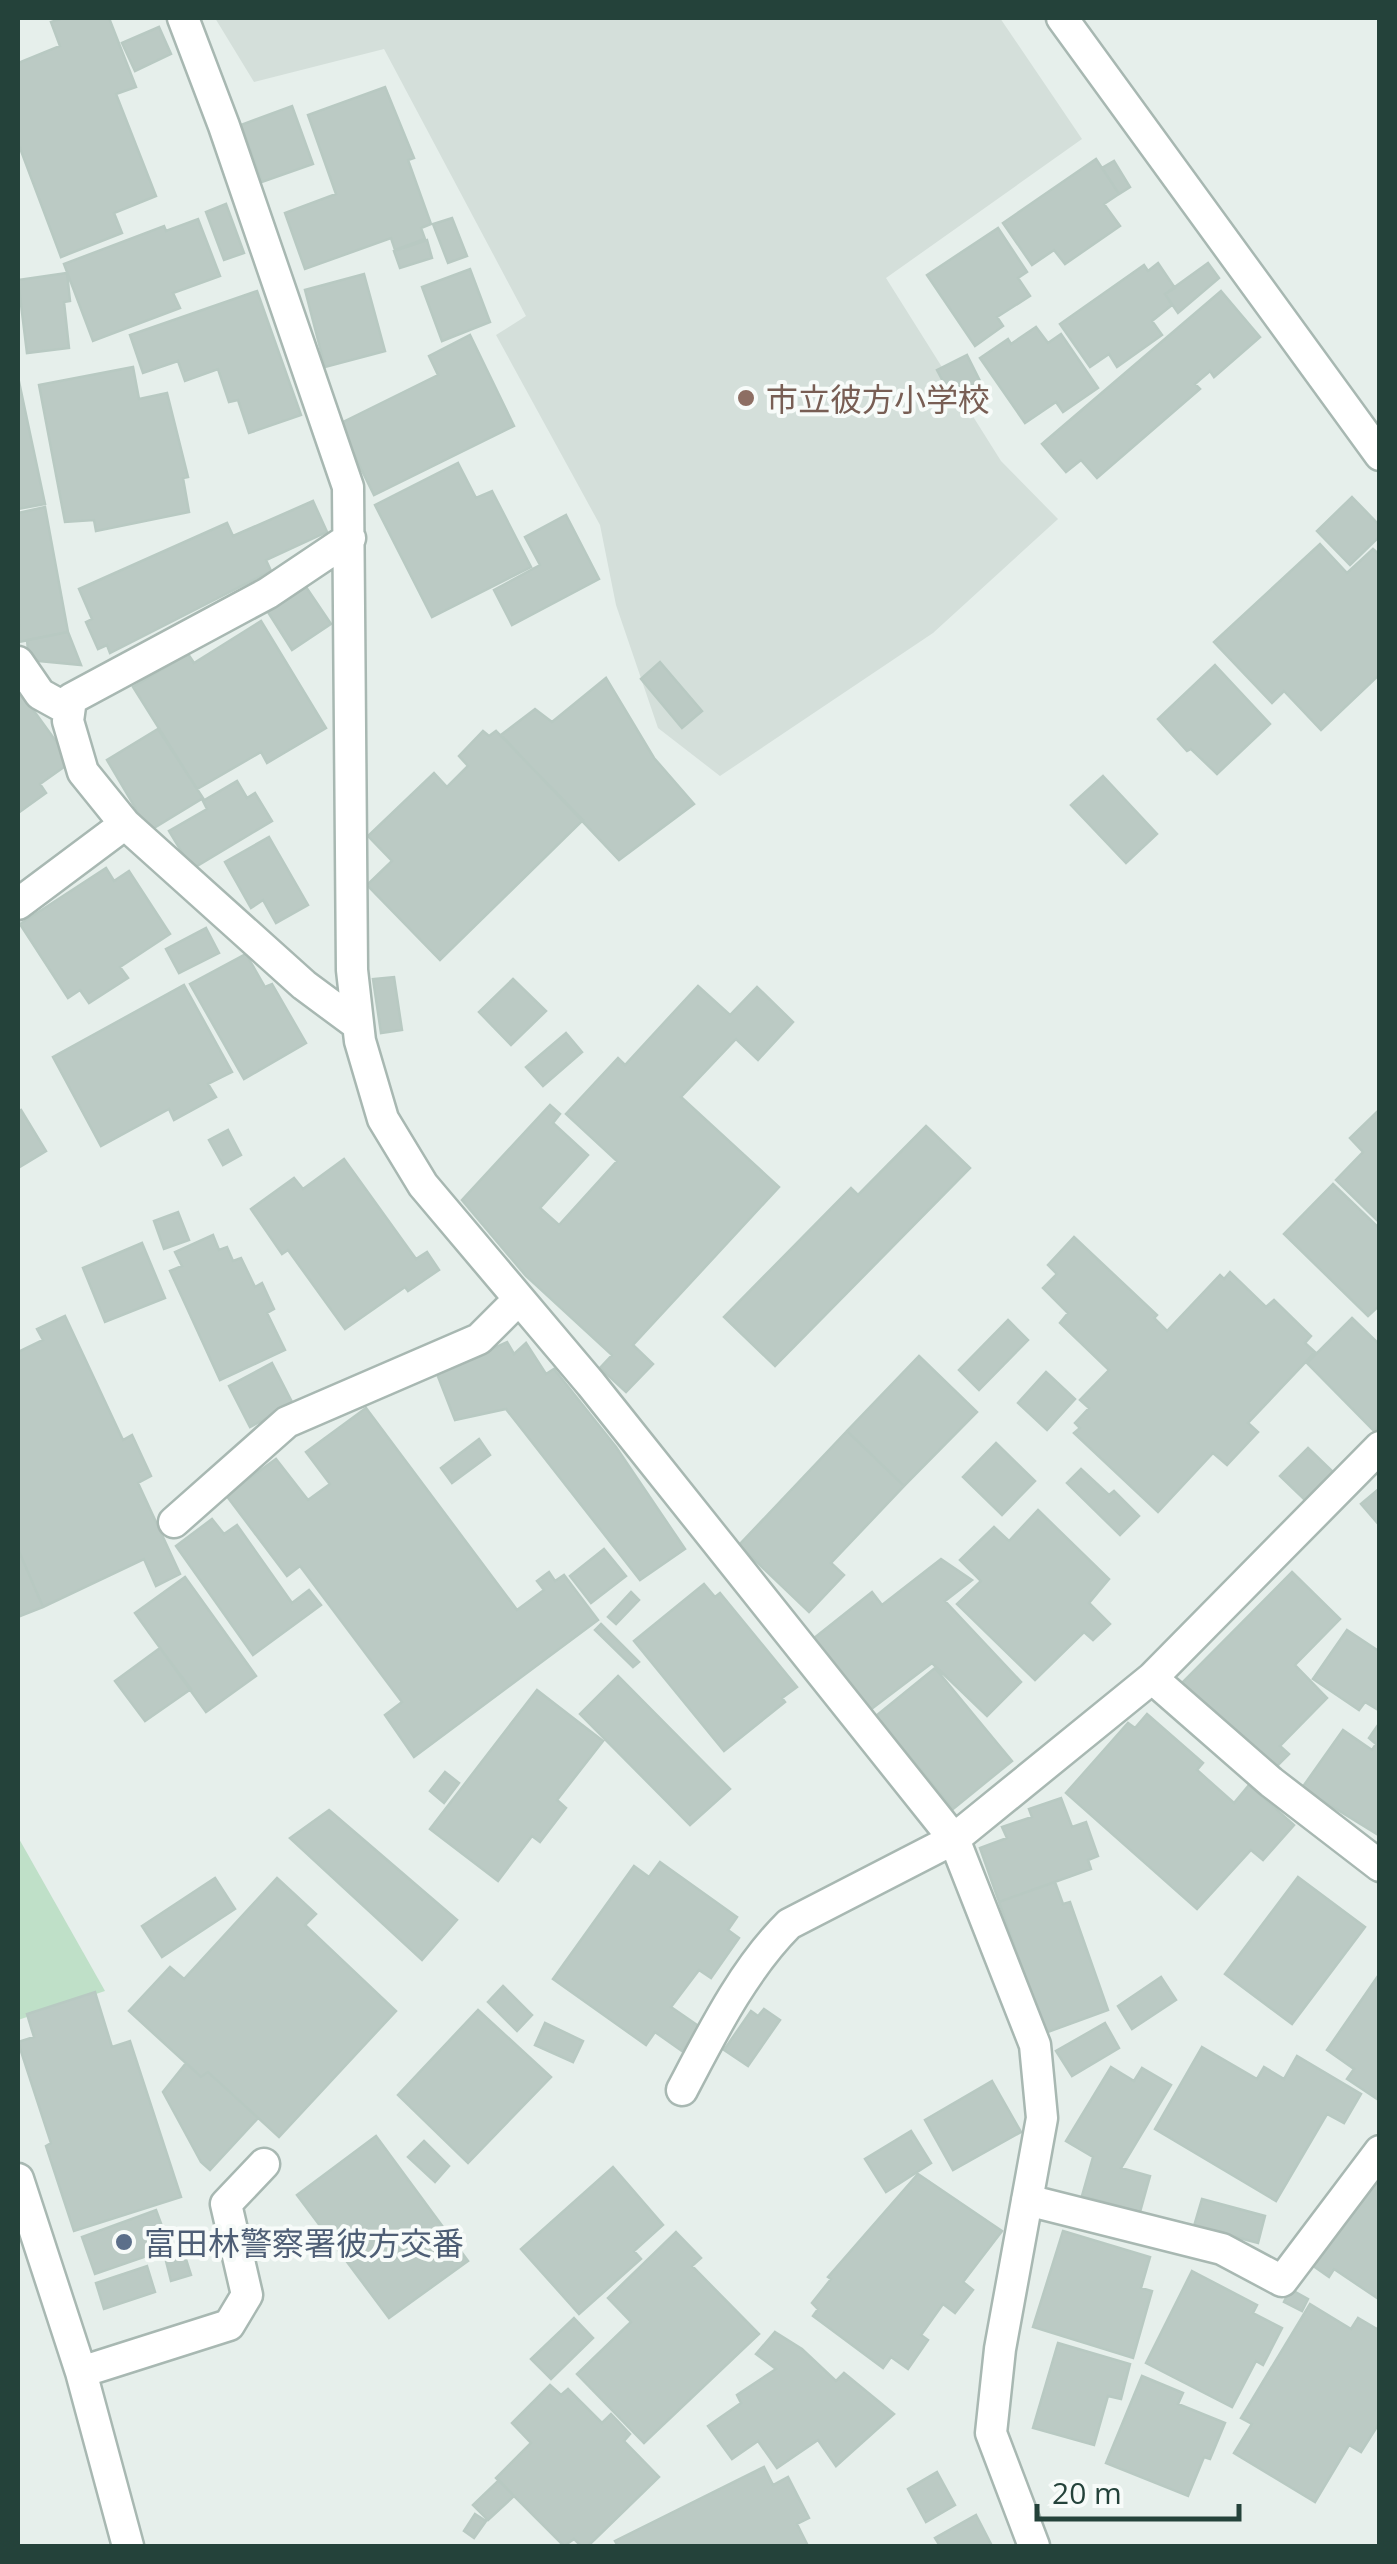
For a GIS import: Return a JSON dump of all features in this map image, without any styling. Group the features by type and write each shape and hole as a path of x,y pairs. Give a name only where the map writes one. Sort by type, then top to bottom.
{"street":[{"path":"183,18 348,487 352,970 360,1041 382,1118 423,1184 954,1839 1036,2045 1042,2118 1000,2349 991,2433 1034,2546"},
{"path":"1062,18 1380,455"},
{"path":"350,538 268,592 71,699 68,721 83,772 125,824 304,985 358,1025"},
{"path":"18,662 40,694 69,710"},
{"path":"18,904 125,824"},
{"path":"174,1522 287,1422 479,1339 519,1298"},
{"path":"682,2090 750,1974 789,1924 954,1839 1152,1678 1380,1446"},
{"path":"1152,1678 1271,1782 1380,1866"},
{"path":"1027,2200 1222,2249 1282,2281 1380,2151"},
{"path":"82,2372 229,2325 247,2295 226,2204 264,2164"},
{"path":"18,2179 82,2372 128,2546"}],"shaded area":[{"name":"市立彼方小学校","path":"215,18 1000,18 1082,139 886,278 1001,461 1058,519 933,633 720,776 658,728 616,605 600,525 496,335 526,316 384,49 254,82"}],"green space":[{"path":"18,1837 105,1991 18,2020"}],"building":[{"path":"63,18 109,18 136,87 116,94 156,196 114,213 122,233 61,257 18,149 18,63 60,46 51,22"},
{"path":"159,27 171,54 135,71 122,43"},
{"path":"385,87 414,158 408,160 431,224 421,228 425,239 395,250 391,238 305,269 285,213 336,194 308,115"},
{"path":"292,106 313,164 262,182 241,125"},
{"path":"1096,159 1119,194 1104,204 1120,226 1065,264 1054,250 1032,265 1003,223"},
{"path":"1114,161 1130,187 1119,194 1102,168"},
{"path":"226,204 244,253 224,260 206,212"},
{"path":"452,218 467,256 448,263 433,224"},
{"path":"198,219 220,276 173,293 180,308 93,341 64,264 164,226 166,231"},
{"path":"998,228 1027,272 1018,278 1030,296 997,317 1003,326 975,346 927,275"},
{"path":"427,240 432,258 400,268 394,251"},
{"path":"1158,263 1175,288 1165,294 1172,305 1152,321 1162,335 1117,367 1109,354 1090,367 1060,324 1144,265 1148,271"},
{"path":"1208,263 1219,278 1178,313 1165,294"},
{"path":"470,269 490,322 442,341 422,287"},
{"path":"67,273 70,301 64,302 69,348 27,353 18,280"},
{"path":"364,274 385,351 325,367 305,290"},
{"path":"257,291 301,415 249,433 238,400 229,402 218,369 185,381 178,361 143,373 130,335"},
{"path":"1221,291 1260,337 1214,377 1210,371 1195,384 1200,389 1097,478 1081,460 1066,472 1042,444"},
{"path":"1036,327 1048,343 1061,334 1098,388 1063,412 1056,402 1025,423 980,358 1008,339 1011,344"},
{"path":"470,335 514,426 374,495 339,424 438,375 429,356"},
{"path":"967,355 982,385 953,400 937,370"},
{"path":"133,367 139,399 167,393 188,477 183,478 189,512 96,531 94,520 65,522 39,385"},
{"path":"18,377 45,504 18,509"},
{"path":"458,463 476,498 492,491 531,567 432,617 375,505"},
{"path":"1352,497 1380,526 1380,536 1350,565 1317,531"},
{"path":"313,501 327,532 266,560 271,571 110,653 107,645 98,649 86,622 92,619 79,589 227,523 233,536"},
{"path":"45,507 68,632 19,642 18,513"},
{"path":"566,515 599,579 512,625 494,590 540,565 525,537"},
{"path":"1320,544 1347,573 1373,549 1380,555 1380,674 1321,730 1284,691 1272,703 1214,642"},
{"path":"306,587 331,624 292,650 268,612"},
{"path":"261,621 326,728 267,763 261,752 197,789 133,687 188,654 194,663"},
{"path":"68,632 81,665 29,660 27,640"},
{"path":"660,662 702,711 682,728 641,679"},
{"path":"1215,665 1270,724 1217,774 1191,749 1187,751 1158,719"},
{"path":"606,678 654,758 694,804 619,860 501,735 535,709 552,722"},
{"path":"18,689 71,762 40,784 46,793 18,813"},
{"path":"158,729 203,798 149,831 107,760"},
{"path":"483,731 489,736 496,731 583,820 440,960 367,885 392,861 368,836 434,773 447,787 468,766 459,756"},
{"path":"1103,776 1157,834 1126,863 1071,805"},
{"path":"237,781 247,798 255,793 272,821 192,869 169,831 207,809 203,801"},
{"path":"269,837 308,905 276,923 263,900 251,908 225,862"},
{"path":"106,868 114,881 129,871 170,934 120,967 128,978 89,1003 80,990 68,998 20,924"},
{"path":"206,928 219,953 179,973 166,949"},
{"path":"246,954 265,987 272,984 306,1043 244,1079 190,984"},
{"path":"394,977 402,1030 381,1033 373,979"},
{"path":"513,979 546,1011 511,1045 479,1012"},
{"path":"184,985 232,1072 208,1084 216,1097 174,1120 169,1109 101,1146 53,1057"},
{"path":"698,986 730,1015 757,987 793,1022 758,1060 736,1039 681,1097 779,1187 633,1345 653,1364 626,1392 600,1368 612,1355 526,1276 462,1200 550,1105 560,1114 553,1123 588,1155 540,1208 559,1225 617,1161 566,1114 618,1058 625,1065"},
{"path":"566,1033 582,1052 543,1086 526,1067"},
{"path":"1380,1109 1380,1223 1336,1180 1363,1152 1350,1138"},
{"path":"21,1110 46,1151 18,1168 18,1112"},
{"path":"926,1126 970,1168 775,1366 724,1317 851,1188 858,1195"},
{"path":"228,1130 241,1155 223,1165 209,1140"},
{"path":"344,1159 416,1259 427,1252 439,1270 408,1291 405,1287 345,1329 288,1250 282,1254 251,1209 294,1178 303,1189"},
{"path":"1333,1184 1380,1229 1380,1305 1368,1316 1284,1234"},
{"path":"178,1212 189,1240 164,1249 154,1221"},
{"path":"213,1235 219,1250 227,1247 233,1261 241,1258 255,1287 262,1283 274,1309 267,1313 285,1350 220,1380 170,1271 182,1266 175,1252"},
{"path":"1074,1237 1157,1315 1154,1318 1167,1331 1220,1275 1224,1279 1230,1272 1266,1307 1274,1300 1311,1336 1305,1343 1315,1352 1248,1423 1258,1432 1227,1465 1213,1453 1158,1512 1074,1433 1080,1428 1075,1423 1089,1408 1080,1400 1109,1370 1060,1323 1068,1313 1043,1288 1057,1274 1048,1265"},
{"path":"142,1243 165,1298 105,1322 83,1268"},
{"path":"65,1316 123,1440 132,1435 151,1476 138,1483 180,1574 156,1586 144,1559 43,1607 18,1549 18,1352 43,1340 37,1329"},
{"path":"1352,1318 1380,1345 1380,1425 1374,1431 1307,1363"},
{"path":"1008,1320 1028,1340 979,1390 959,1370"},
{"path":"507,1342 514,1354 526,1343 546,1374 554,1369 616,1447 685,1549 640,1580 506,1409 455,1420 437,1374"},
{"path":"919,1356 977,1412 904,1486 847,1431"},
{"path":"272,1363 293,1404 250,1427 229,1386"},
{"path":"1046,1372 1075,1399 1047,1430 1018,1403"},
{"path":"366,1408 517,1610 544,1590 537,1581 549,1572 555,1581 564,1575 598,1620 414,1757 385,1715 402,1702 300,1566 287,1576 226,1495 276,1459 308,1500 330,1484 306,1452"},
{"path":"847,1431 904,1486 831,1563 844,1575 809,1612 739,1545"},
{"path":"479,1439 490,1455 452,1483 441,1468"},
{"path":"996,1443 1035,1481 1002,1515 963,1477"},
{"path":"1308,1448 1333,1472 1305,1500 1280,1476"},
{"path":"1081,1469 1109,1495 1114,1491 1139,1516 1120,1535 1067,1483"},
{"path":"1380,1488 1380,1526 1361,1504"},
{"path":"1038,1510 1109,1579 1089,1603 1110,1624 1093,1640 1084,1632 1035,1680 957,1604 981,1581 960,1560 994,1527 1009,1541"},
{"path":"212,1519 224,1534 237,1525 292,1603 309,1590 321,1605 253,1655 176,1546"},
{"path":"18,1549 43,1607 18,1617"},
{"path":"604,1549 626,1576 591,1603 570,1576"},
{"path":"941,1559 972,1580 945,1601 1021,1682 987,1716 932,1663 870,1710 813,1639 872,1592 882,1605"},
{"path":"1292,1572 1340,1619 1295,1665 1327,1698 1280,1746 1289,1754 1274,1769 1181,1684"},
{"path":"185,1577 256,1676 206,1712 135,1613"},
{"path":"704,1584 715,1597 720,1593 797,1687 782,1698 785,1702 724,1751 634,1641"},
{"path":"631,1592 639,1600 616,1624 608,1617"},
{"path":"601,1624 639,1662 633,1667 595,1630"},
{"path":"1347,1630 1380,1652 1380,1711 1365,1702 1359,1710 1313,1679"},
{"path":"160,1648 191,1689 145,1721 115,1681"},
{"path":"935,1668 1012,1761 953,1809 876,1716"},
{"path":"618,1676 730,1789 690,1825 580,1714"},
{"path":"537,1690 603,1741 557,1800 566,1808 540,1842 532,1836 498,1881 430,1829"},
{"path":"1147,1714 1203,1763 1197,1770 1234,1803 1249,1785 1294,1825 1263,1860 1251,1850 1197,1909 1066,1793 1128,1723 1135,1728"},
{"path":"1378,1725 1380,1836 1302,1788 1343,1730 1372,1750 1376,1744 1369,1738"},
{"path":"445,1772 459,1783 444,1803 430,1791"},
{"path":"1061,1798 1072,1827 1086,1822 1098,1856 1088,1860 1091,1869 999,1902 980,1848 1007,1838 1002,1827 1032,1817 1029,1809"},
{"path":"329,1810 457,1920 422,1960 290,1838"},
{"path":"660,1862 737,1917 728,1930 739,1938 711,1978 699,1970 671,2007 700,2027 682,2051 655,2032 646,2045 553,1979 634,1866 649,1877"},
{"path":"1298,1877 1365,1927 1292,2024 1225,1974"},
{"path":"215,1878 235,1909 162,1957 142,1926"},
{"path":"277,1878 316,1914 305,1925 396,2011 279,2137 208,2072 201,2077 129,2011 170,1967 184,1979"},
{"path":"1055,1882 1063,1904 1070,1902 1108,2010 1045,2033 999,1902"},
{"path":"1380,1973 1380,2101 1347,2079 1354,2069 1327,2050"},
{"path":"1161,1977 1176,2000 1132,2029 1118,2006"},
{"path":"503,1986 532,2015 517,2031 488,2002"},
{"path":"95,1992 112,2047 130,2041 181,2197 74,2231 18,2042 34,2037 27,2014"},
{"path":"764,2009 780,2020 748,2066 724,2050 751,2011 758,2016"},
{"path":"478,2010 551,2077 468,2163 398,2095"},
{"path":"545,2023 583,2041 573,2062 535,2045"},
{"path":"1105,2023 1119,2048 1072,2076 1056,2051"},
{"path":"1202,2047 1257,2079 1264,2067 1284,2079 1297,2056 1361,2094 1344,2123 1327,2114 1276,2201 1155,2129"},
{"path":"186,2063 201,2077 208,2072 258,2118 210,2170 201,2162 163,2092"},
{"path":"1111,2067 1134,2081 1142,2068 1171,2085 1121,2168 1150,2176 1140,2212 1082,2196 1093,2157 1066,2141"},
{"path":"992,2081 1021,2132 953,2170 925,2120"},
{"path":"911,2131 931,2163 886,2192 865,2159"},
{"path":"376,2136 468,2261 389,2318 297,2195"},
{"path":"424,2141 449,2166 435,2182 408,2157"},
{"path":"613,2167 663,2225 634,2251 641,2259 579,2314 521,2249"},
{"path":"1380,2172 1380,2300 1334,2269 1329,2277 1309,2263"},
{"path":"918,2174 1002,2231 963,2282 973,2290 955,2313 943,2304 921,2335 928,2340 908,2369 891,2357 883,2368 813,2316 818,2309 812,2303 831,2279 828,2277"},
{"path":"1202,2199 1265,2216 1258,2243 1194,2226"},
{"path":"156,2210 170,2248 95,2274 82,2237"},
{"path":"1063,2231 1150,2257 1141,2288 1152,2291 1133,2358 1033,2327"},
{"path":"676,2232 701,2258 692,2266 759,2334 644,2443 577,2374 631,2322 608,2298"},
{"path":"184,2253 191,2275 171,2281 165,2257"},
{"path":"147,2266 155,2292 104,2309 96,2283"},
{"path":"1192,2271 1257,2305 1253,2313 1282,2328 1263,2365 1256,2361 1232,2407 1146,2363"},
{"path":"1290,2289 1308,2299 1302,2311 1284,2302"},
{"path":"1310,2304 1351,2329 1358,2318 1377,2329 1380,2325 1380,2422 1361,2452 1349,2445 1315,2502 1234,2453 1252,2424 1241,2418"},
{"path":"574,2318 593,2338 551,2379 531,2359"},
{"path":"775,2332 802,2349 836,2381 844,2373 894,2414 836,2466 818,2440 777,2468 758,2441 732,2459 708,2426 741,2403 737,2395 776,2369 756,2354"},
{"path":"1058,2343 1130,2364 1121,2399 1108,2396 1094,2445 1033,2428"},
{"path":"1142,2376 1183,2393 1178,2404 1225,2423 1210,2459 1204,2457 1188,2496 1106,2463"},
{"path":"550,2385 561,2395 568,2389 602,2423 611,2414 630,2434 624,2441 659,2477 588,2546 581,2546 574,2539 564,2546 496,2478 531,2443 512,2423"},
{"path":"764,2467 773,2485 788,2477 809,2518 797,2524 808,2546 618,2546 615,2541"},
{"path":"937,2472 955,2505 926,2522 908,2489"},
{"path":"499,2480 514,2496 488,2520 473,2505"},
{"path":"475,2514 486,2521 474,2538 464,2531"},
{"path":"976,2515 992,2546 940,2546 935,2538"}],"place":[{"name":"市立彼方小学校","path":"746,398"},
{"name":"富田林警察署彼方交番","path":"124,2242"}]}
